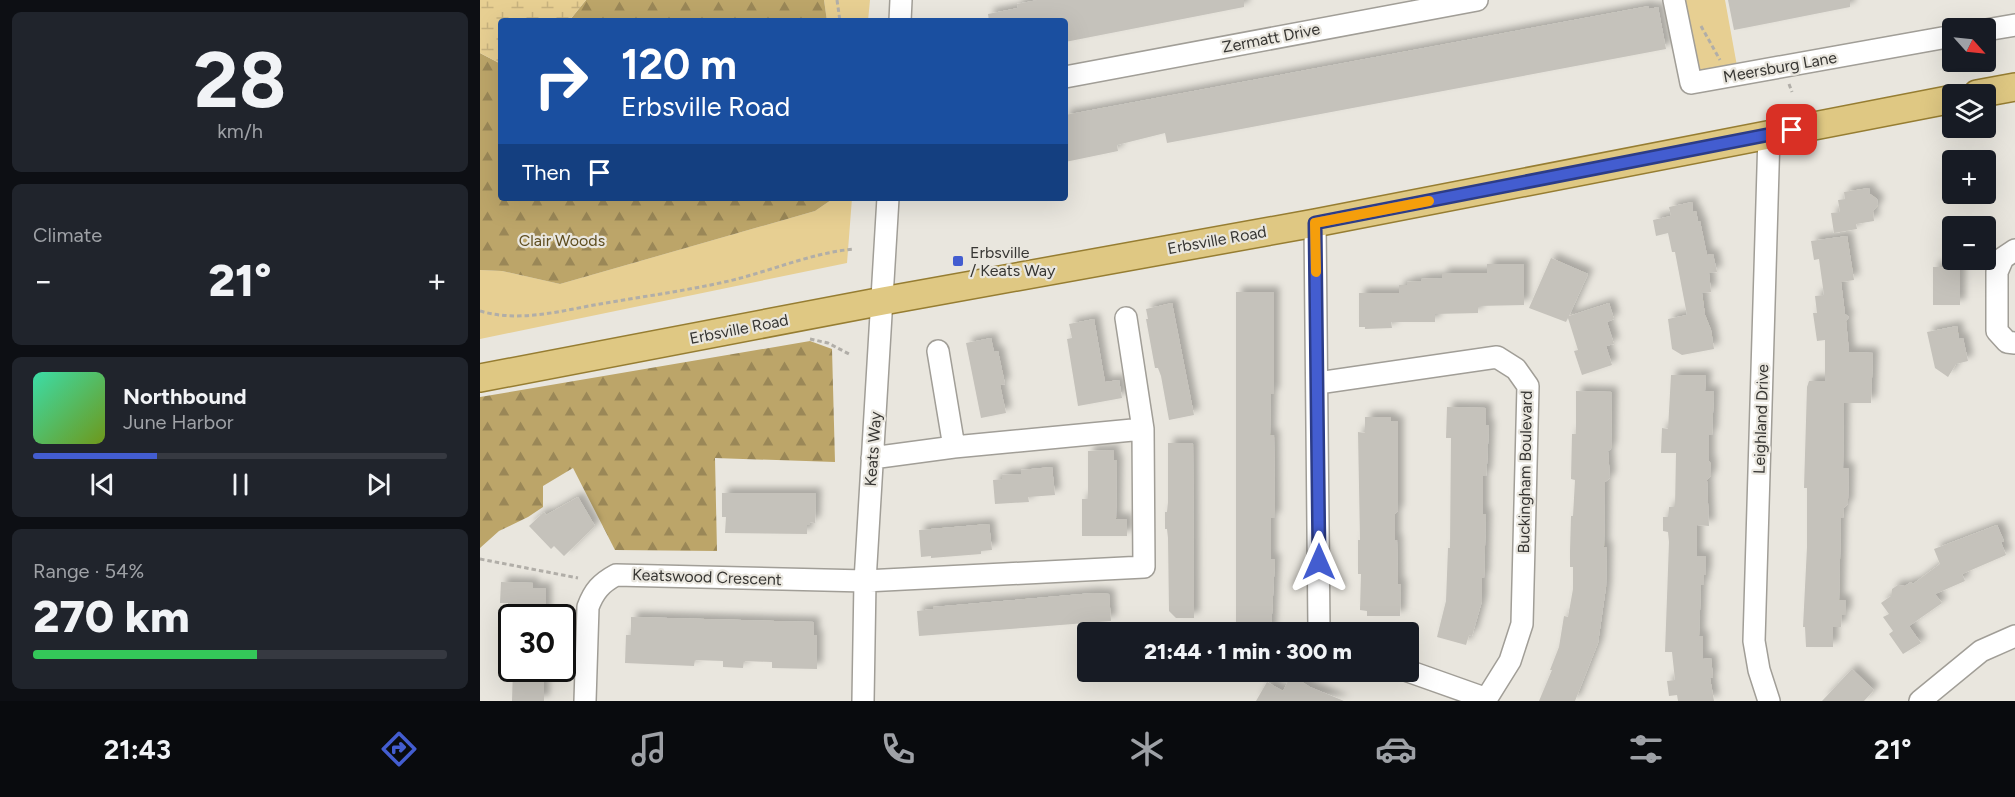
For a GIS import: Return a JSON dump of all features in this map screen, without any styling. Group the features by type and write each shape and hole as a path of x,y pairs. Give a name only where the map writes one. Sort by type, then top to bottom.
{"main road":[{"path":"1996,90 2015,87"},
{"name":"Erbsville Road","path":"480,378 883,301 1315,223 1942,101"}],"street":[{"path":"900,18 901,0"},
{"name":"Zermatt Drive","path":"1068,76 1477,0"},
{"name":"Meersburg Lane","path":"1674,0 1691,83 1942,38"},
{"path":"1996,28 2015,25"},
{"name":"Leighland Drive","path":"1769,135 1754,641 1759,670 1769,701"},
{"name":"Keats Way","path":"863,701 865,581 888,201"},
{"path":"1315,223 1319,622"},
{"path":"2015,250 2003,258 1997,272 1997,331 2007,342 2015,343"},
{"path":"872,458 954,447 1143,429 1126,318"},
{"path":"938,351 954,447"},
{"name":"Buckingham Boulevard","path":"1318,383 1497,357 1516,369 1528,386 1522,624 1510,661 1486,700"},
{"name":"Keatswood Crescent","path":"585,701 588,607 592,594 597,588 616,575 865,581 1144,567 1143,429"},
{"path":"1920,701 1981,651 2015,636"},
{"path":"1419,675 1486,700"}],"path":[{"path":"837,0 840,18"},
{"path":"1698,22 1727,77"},
{"path":"480,311 526,316 566,310 728,281 830,252 854,249"},
{"path":"480,559 578,578"}],"green space":[{"path":"480,0 586,0 571,18 498,18 498,62 480,53"},
{"path":"586,0 824,0 827,18 571,18"},
{"path":"824,0 870,0 868,18 827,18"},
{"path":"1684,0 1725,0 1737,66 1700,73"},
{"name":"Clair Woods","path":"480,53 498,62 498,201 830,201 815,211 560,284 502,271 480,270"},
{"path":"830,201 852,201 847,263 480,339 480,270 502,271 560,284 815,211"},
{"path":"810,341 832,349 835,462 715,458 717,551 615,550 573,468 543,486 543,507 499,531 480,548 480,397"}],"building":[{"path":"1038,0 1244,0 1244,7 1068,41 1068,18 989,18 988,14 1018,8 1017,4"},
{"path":"1728,0 1850,0 1850,7 1734,30"},
{"path":"1649,6 1649,9 1658,7 1666,49 1167,143 1165,133 1117,145 1118,151 1068,161 1068,114"},
{"path":"1869,188 1870,194 1877,199 1878,205 1873,211 1874,221 1856,224 1857,229 1834,233 1831,213 1840,212 1838,200 1845,199 1844,192"},
{"path":"1692,202 1693,212 1696,211 1698,221 1700,221 1707,255 1713,254 1717,272 1709,273 1711,292 1702,293 1714,349 1682,355 1672,349 1668,319 1687,315 1675,252 1672,252 1668,233 1656,236 1653,220 1671,216 1669,207"},
{"path":"1847,236 1854,280 1841,282 1845,314 1849,317 1846,321 1849,352 1873,353 1871,403 1844,403 1843,468 1849,468 1848,504 1841,518 1839,600 1846,600 1846,615 1842,615 1841,627 1833,627 1833,647 1806,647 1805,627 1803,627 1807,547 1807,488 1804,488 1807,387 1809,381 1825,381 1825,340 1817,341 1813,313 1817,313 1815,296 1824,295 1819,259 1814,260 1811,241"},
{"path":"1551,258 1588,274 1569,316 1609,303 1614,319 1607,322 1614,344 1606,346 1612,365 1582,375 1574,351 1578,350 1568,318 1566,322 1529,308"},
{"path":"1487,264 1524,264 1524,305 1478,306 1478,313 1435,314 1435,322 1391,322 1392,328 1365,329 1365,327 1359,327 1359,293 1399,293 1399,285 1407,285 1407,282 1421,281 1421,279 1442,278 1442,273 1487,273"},
{"path":"1933,267 1942,267 1942,270 1960,270 1960,305 1933,305"},
{"path":"1236,292 1274,292 1274,394 1271,394 1270,435 1274,435 1275,518 1271,518 1271,559 1275,559 1272,622 1236,622"},
{"path":"1172,303 1194,415 1169,420 1161,376 1158,368 1155,368 1146,309"},
{"path":"1094,319 1105,382 1119,380 1122,398 1078,406 1067,339 1072,338 1069,324"},
{"path":"1957,326 1959,339 1963,338 1968,361 1956,364 1948,377 1935,368 1927,332"},
{"path":"991,338 994,352 998,351 1005,384 1000,385 1006,413 981,418 966,343"},
{"path":"1671,375 1706,375 1705,391 1714,391 1712,435 1709,435 1711,476 1707,480 1709,526 1697,525 1697,556 1706,556 1706,575 1704,575 1704,585 1701,585 1699,636 1703,636 1703,659 1711,658 1713,677 1710,678 1714,701 1678,701 1677,695 1669,696 1667,681 1675,680 1672,652 1665,652 1669,542 1668,532 1663,531 1663,517 1668,517 1669,507 1675,507 1676,453 1661,453 1662,428 1668,429"},
{"path":"1576,391 1612,392 1611,449 1608,451 1610,478 1605,482 1606,587 1598,643 1575,701 1539,701 1559,647 1564,616 1568,617 1573,589 1570,551 1575,480 1571,479 1572,434 1576,434"},
{"path":"1447,407 1486,408 1486,425 1489,425 1486,476 1483,476 1483,514 1486,514 1482,601 1472,636 1469,635 1466,645 1437,637 1446,601 1448,548 1450,548 1451,438 1446,438"},
{"path":"1365,417 1391,417 1391,421 1398,421 1398,511 1395,514 1395,540 1397,540 1398,584 1401,584 1400,616 1367,616 1367,611 1360,610 1358,432 1365,433"},
{"path":"1168,443 1193,443 1194,618 1176,618 1169,611 1168,538 1167,529 1165,529 1165,512 1167,512 1168,502"},
{"path":"1114,450 1114,460 1117,460 1116,519 1127,519 1127,536 1082,536 1082,499 1088,499 1088,451"},
{"path":"1052,467 1055,495 1028,497 1029,502 995,504 993,480 1002,479 1002,475 1021,474 1021,470"},
{"path":"722,493 816,493 815,523 810,522 810,525 807,525 807,534 725,533 726,517 722,517"},
{"path":"578,497 595,526 564,556 554,546 551,549 529,526 544,512 546,515"},
{"path":"989,524 992,550 981,551 981,554 921,557 919,530"},
{"path":"1997,525 2004,541 2001,542 2006,555 1962,574 1965,581 1935,594 1942,603 1909,626 1921,643 1903,654 1889,634 1893,631 1883,617 1889,614 1881,603 1891,596 1892,589 1898,585 1905,586 1911,582 1913,584 1940,564 1934,549"},
{"path":"501,582 533,583 533,588 546,588 546,604 500,603"},
{"path":"1093,593 1109,594 1111,621 919,636 917,611 933,609 933,607"},
{"path":"631,617 814,622 814,635 817,635 817,669 772,668 772,662 744,661 743,668 723,667 723,661 695,660 694,666 625,663 626,635 631,635"},
{"path":"1852,669 1874,690 1864,701 1822,701"},
{"path":"513,682 544,682 544,701 512,701"},
{"path":"1267,682 1283,691 1288,682 1302,682 1344,701 1256,701"}],"slow traffic":[{"path":"1316,272 1315,223 1429,201"}],"place":[{"name":"Erbsville / Keats Way","path":"958,261"}],"route":[{"path":"1319,562 1315,223 1792,130"}]}
